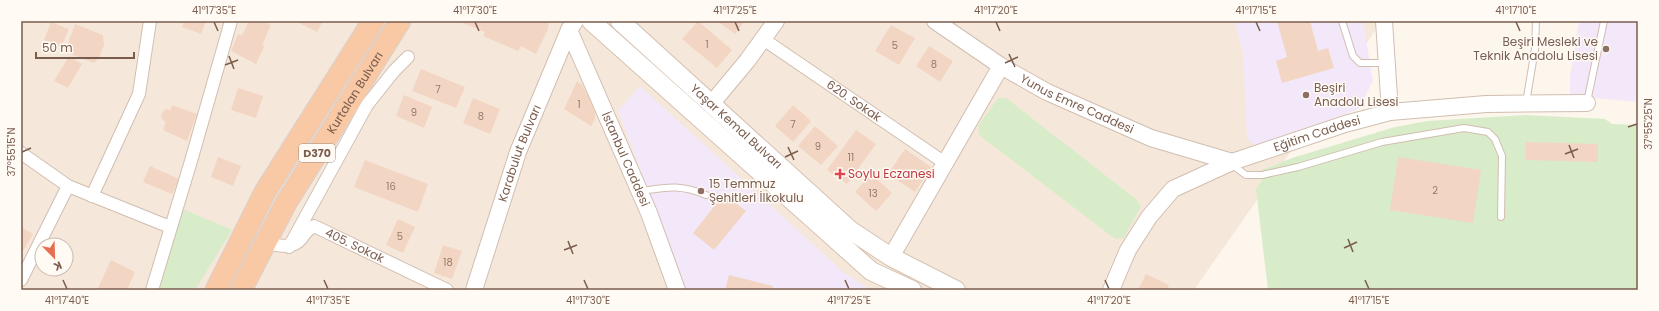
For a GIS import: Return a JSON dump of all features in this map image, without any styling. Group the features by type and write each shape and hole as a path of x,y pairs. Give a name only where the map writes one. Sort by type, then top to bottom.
{"highway":[{"name":"Kurtalan Bulvarı","path":"216,290 265,192 373,21"},
{"name":"Kurtalan Bulvarı","path":"241,290 286,204 400,21"}],"main road":[{"name":"Yaşar Kemal Bulvarı","path":"591,21 871,271 912,290"},
{"name":"Yaşar Kemal Bulvarı","path":"620,21 850,230 891,257 956,290"}],"street":[{"path":"92,196 139,94 150,21"},
{"path":"152,290 231,21"},
{"path":"712,103 776,21"},
{"name":"Yunus Emre Caddesi","path":"935,21 1001,66 1047,92 1151,138 1232,162"},
{"path":"1384,21 1390,112"},
{"name":"İstanbul Caddesi","path":"572,26 640,191 677,290"},
{"name":"Karabulut Bulvarı","path":"474,290 518,152 572,26"},
{"name":"620. Sokak","path":"763,39 945,163"},
{"path":"266,243 289,247 367,105 394,70 408,57"},
{"path":"891,257 1001,66"},
{"name":"Eğitim Caddesi","path":"1111,290 1128,250 1149,217 1173,189 1232,162 1345,124 1390,112 1486,104 1587,103"},
{"path":"21,153 68,186 170,227"},
{"path":"21,280 68,186"},
{"name":"405. Sokak","path":"289,247 299,241 308,230 314,226 446,290"}],"lane":[{"path":"1342,21 1353,56 1360,63 1387,63"},
{"path":"1526,104 1535,49 1536,21"},
{"path":"1587,103 1604,21"},
{"path":"1232,162 1235,167 1246,175 1262,175 1298,167 1382,142 1464,128 1488,132 1495,139 1502,156 1501,217"},
{"path":"640,191 671,186 691,188 706,195"}],"shaded area":[{"path":"21,21 1382,21 1194,290 21,290"},
{"name":"Beşiri Anadolu Lisesi","path":"1235,21 1363,21 1373,81 1359,109 1255,146 1247,138 1243,53"},
{"name":"Beşiri Mesleki ve Teknik Anadolu Lisesi","path":"1579,21 1638,21 1638,102 1570,96 1570,76"},
{"name":"15 Temmuz Şehitleri İlkokulu","path":"640,86 843,272 871,290 687,290 618,111"}],"green space":[{"path":"998,98 1006,98 1136,199 1141,206 1124,238 1115,239 979,135 978,126"},
{"path":"1526,115 1605,119 1612,124 1638,125 1638,290 1268,290 1256,189 1262,181 1262,170 1292,158 1395,127 1427,121"},
{"path":"183,209 232,230 195,290 159,290"}],"building":[{"path":"184,21 206,21 201,34 182,27"},
{"path":"249,21 261,21 271,25 262,45 265,45 256,64 231,51 238,34 242,36"},
{"path":"295,21 323,21 317,32"},
{"path":"458,21 549,21 548,29 536,54 521,46 518,51 483,36 485,32"},
{"path":"698,21 732,50 717,68 682,39"},
{"path":"717,21 745,21 735,34"},
{"path":"1277,21 1310,21 1318,51 1328,48 1334,68 1282,83 1276,61 1287,57"},
{"path":"51,22 69,29 61,47 44,40"},
{"path":"75,24 103,35 104,45 99,58 94,63 65,52"},
{"path":"891,25 915,38 899,65 875,51"},
{"path":"929,46 953,61 940,82 916,66"},
{"path":"69,56 82,64 68,88 54,81"},
{"path":"421,69 465,87 456,108 412,91"},
{"path":"577,81 582,85 590,99 595,113 595,119 591,126 564,109"},
{"path":"238,88 263,96 256,118 231,110"},
{"path":"404,95 432,107 424,128 396,116"},
{"path":"473,98 500,109 490,134 463,123"},
{"path":"172,105 197,114 187,141 163,130 166,122 162,119 161,114 166,109 170,110"},
{"path":"793,105 811,121 793,142 775,126"},
{"path":"815,126 838,146 821,165 798,146"},
{"path":"856,130 876,144 847,184 827,170"},
{"path":"1526,142 1598,144 1598,162 1525,160"},
{"path":"905,149 931,167 915,192 888,174"},
{"path":"218,157 241,166 233,186 211,177"},
{"path":"1398,157 1481,170 1473,223 1390,210"},
{"path":"365,160 428,184 418,212 354,187"},
{"path":"150,166 179,179 172,194 143,182"},
{"path":"871,174 892,193 876,211 855,192"},
{"path":"724,194 746,211 714,250 693,233"},
{"path":"398,219 415,227 403,253 386,245"},
{"path":"21,227 33,234 23,251 21,250"},
{"path":"443,245 462,251 452,279 434,273"},
{"path":"111,260 135,272 127,290 97,290"},
{"path":"1146,274 1169,285 1167,290 1138,290"},
{"path":"729,275 773,286 772,290 725,290"}],"place":[{"name":"Beşiri Mesleki ve Teknik Anadolu Lisesi","path":"1606,49"},
{"name":"Beşiri Anadolu Lisesi","path":"1306,95"},
{"name":"Soylu Eczanesi","path":"840,174"},
{"name":"15 Temmuz Şehitleri İlkokulu","path":"701,191"}]}
